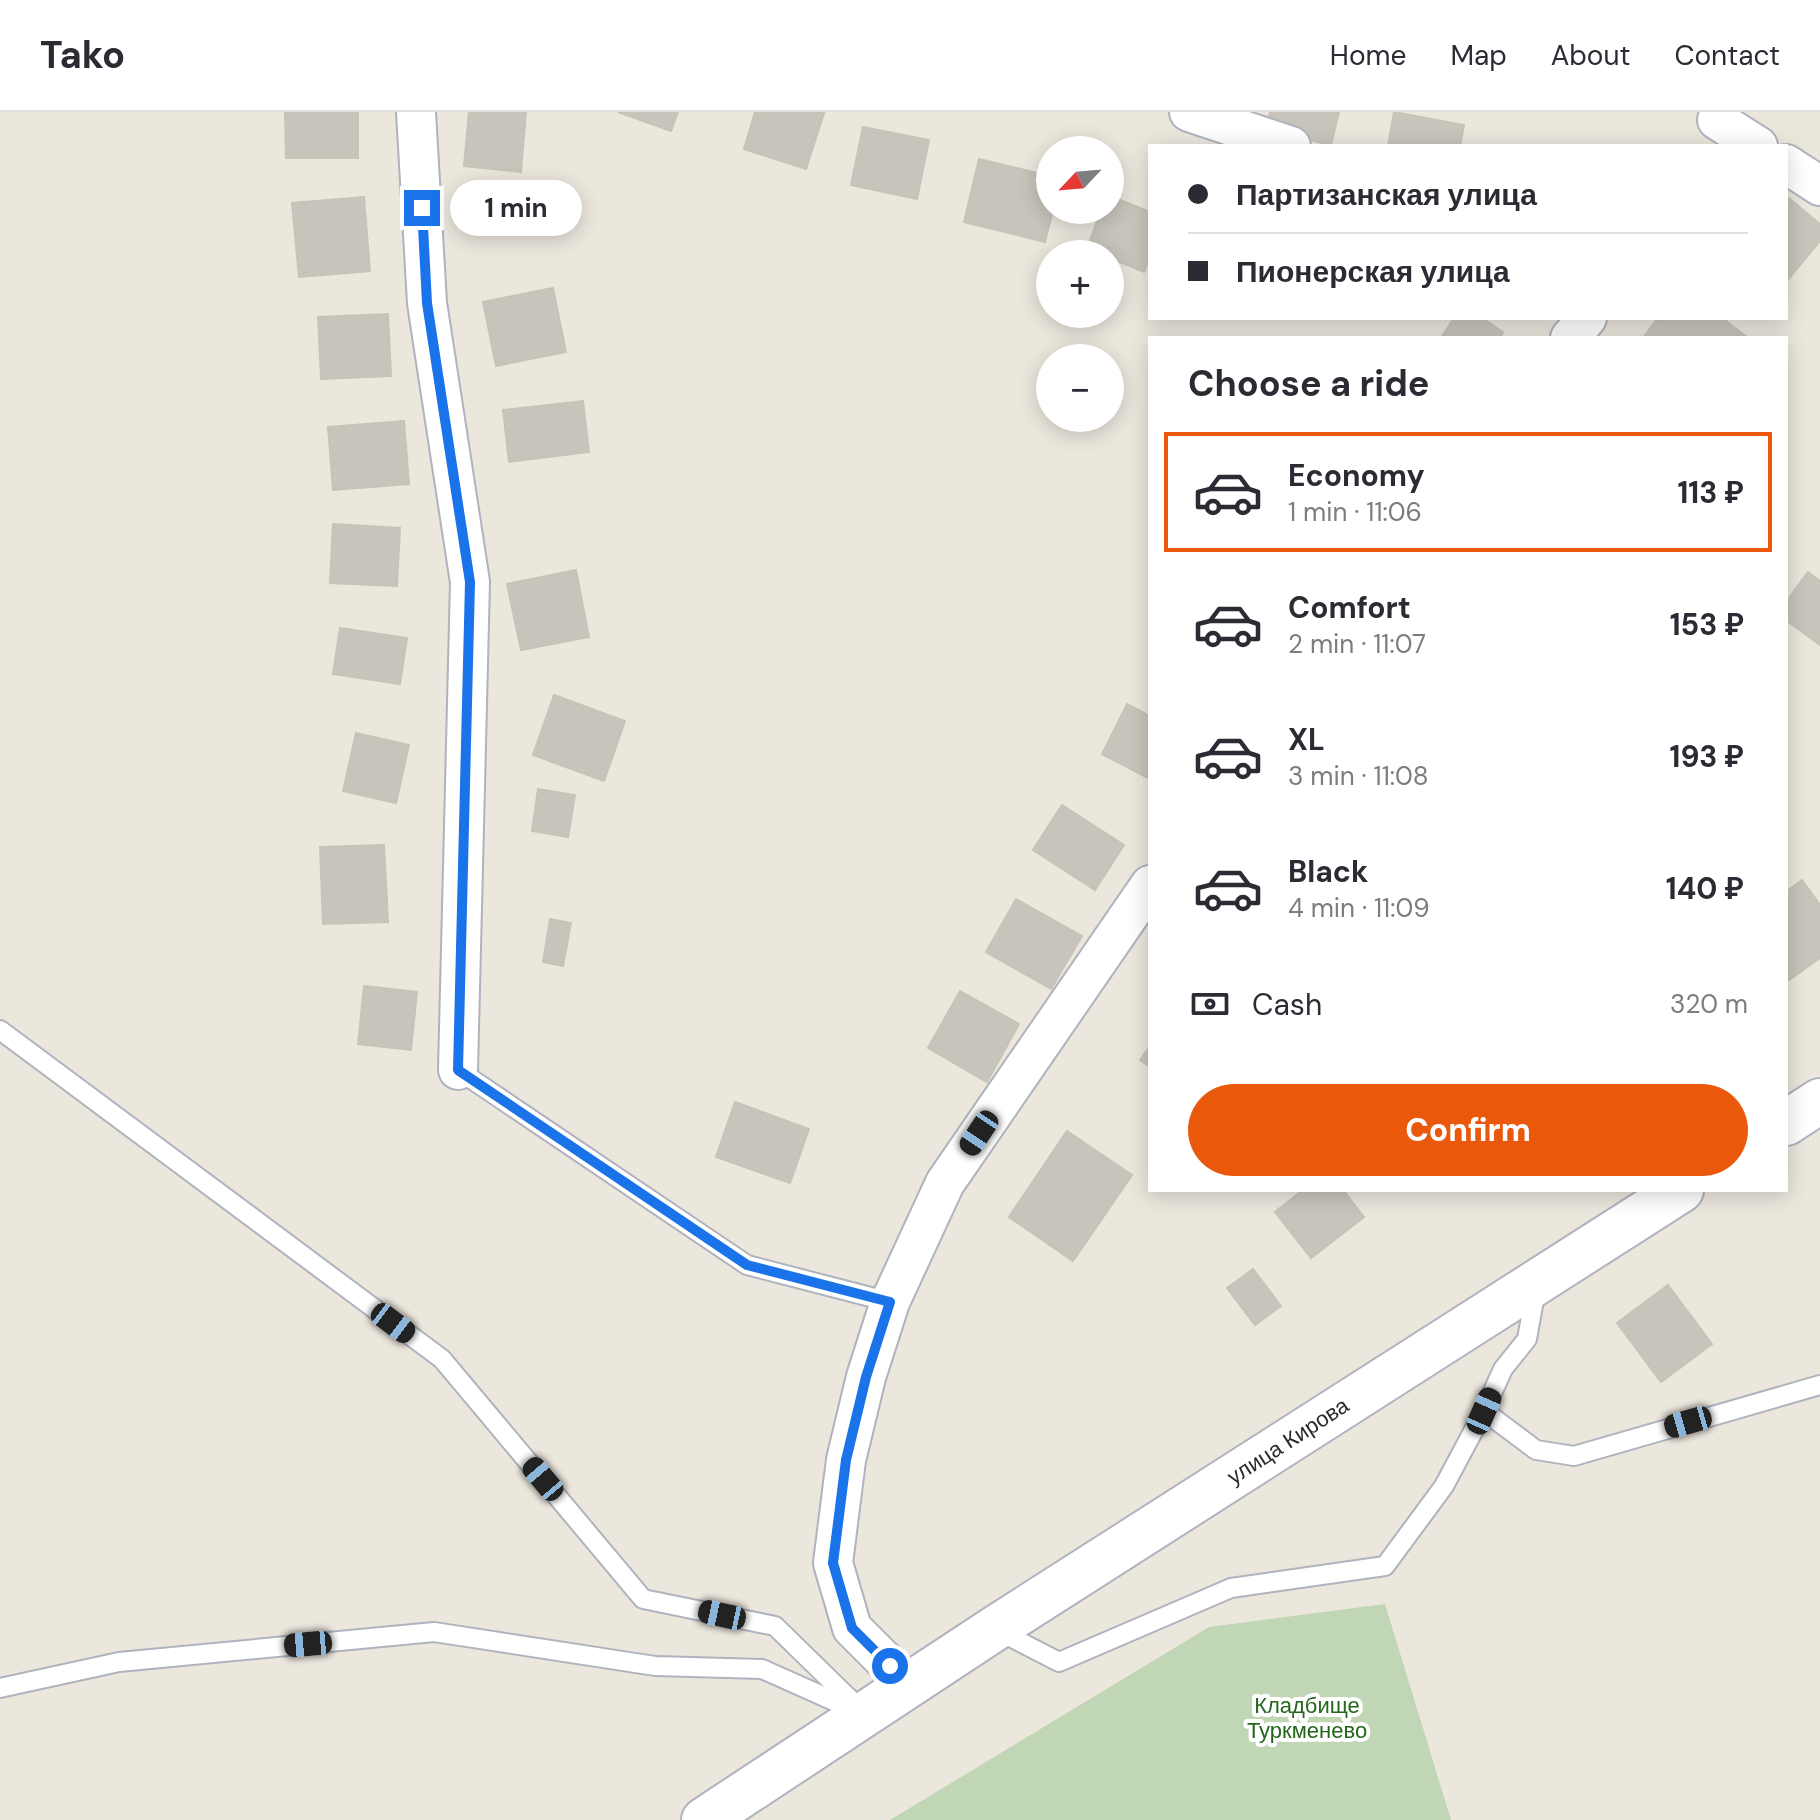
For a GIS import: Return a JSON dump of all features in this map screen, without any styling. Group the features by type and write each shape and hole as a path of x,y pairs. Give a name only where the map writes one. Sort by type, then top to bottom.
{"main road":[{"path":"1788,1122 1820,1101"},
{"name":"улица Кирова","path":"704,1820 994,1629 1678,1192"}],"street":[{"path":"416,112 427,303 470,582 458,1070"},
{"path":"1189,112 1285,144"},
{"path":"1713,126 1754,144"},
{"path":"1788,165 1820,186"},
{"path":"1572,336 1585,320"},
{"path":"890,1698 852,1628 833,1563 846,1460 866,1377 890,1302 945,1183 1148,888"}],"lane":[{"path":"0,1030 442,1359 643,1599 775,1626 890,1698"},
{"path":"458,1070 747,1265 890,1302"},
{"path":"994,1629 1059,1662 1231,1588 1385,1566 1444,1486 1503,1369 1527,1339 1537,1282"},
{"path":"1484,1411 1536,1450 1574,1456 1820,1385"},
{"path":"0,1688 119,1662 434,1632 655,1666 762,1669 890,1698"}],"green space":[{"name":"Кладбище Туркменево","path":"1385,1604 1451,1820 890,1820 1209,1627"}],"building":[{"path":"285,112 358,112 358,158 286,158"},
{"path":"469,112 526,112 521,172 464,166"},
{"path":"618,112 678,112 671,131"},
{"path":"755,112 824,113 806,169 744,149"},
{"path":"1270,112 1339,112 1331,144 1266,129"},
{"path":"1394,112 1464,125 1460,144 1388,144"},
{"path":"863,127 929,140 917,199 851,185"},
{"path":"979,159 1036,173 1036,224 1050,224 1046,240 964,222"},
{"path":"364,197 370,271 299,277 292,203"},
{"path":"1788,198 1820,224 1820,241 1788,280"},
{"path":"1124,202 1148,211 1148,262 1144,272 1124,264 1124,240 1090,240 1096,224 1124,224"},
{"path":"553,288 566,352 496,366 483,302"},
{"path":"388,314 391,376 321,379 318,317"},
{"path":"1453,320 1485,320 1503,332 1501,336 1442,336"},
{"path":"1656,320 1725,320 1746,336 1644,336"},
{"path":"583,401 589,452 509,462 503,410"},
{"path":"404,421 409,484 333,490 328,427"},
{"path":"333,524 400,528 397,586 330,583"},
{"path":"576,570 589,637 521,650 507,584"},
{"path":"1808,572 1820,581 1820,645 1788,621 1788,599"},
{"path":"340,628 407,638 400,684 333,674"},
{"path":"554,695 625,721 604,781 533,755"},
{"path":"1127,704 1148,715 1148,778 1102,754"},
{"path":"356,733 409,745 396,803 343,791"},
{"path":"538,789 575,795 568,837 532,831"},
{"path":"1062,805 1124,845 1095,890 1033,850"},
{"path":"384,845 388,922 323,924 320,847"},
{"path":"1802,880 1820,905 1820,958 1788,981 1788,890"},
{"path":"1016,899 1082,936 1051,989 986,952"},
{"path":"550,919 571,923 563,966 543,962"},
{"path":"364,986 417,992 411,1050 358,1044"},
{"path":"960,991 1019,1024 987,1082 928,1048"},
{"path":"1148,1049 1148,1066 1140,1060"},
{"path":"735,1102 809,1129 790,1183 716,1157"},
{"path":"1067,1131 1132,1175 1073,1261 1009,1217"},
{"path":"1300,1192 1345,1192 1364,1217 1311,1258 1275,1212"},
{"path":"1253,1269 1281,1306 1255,1325 1227,1288"},
{"path":"1668,1285 1712,1344 1661,1382 1617,1323"}],"route":[{"path":"422,208 427,303 470,582 458,1070 747,1265 890,1302 866,1377 846,1460 833,1563 852,1628 890,1666"}]}
